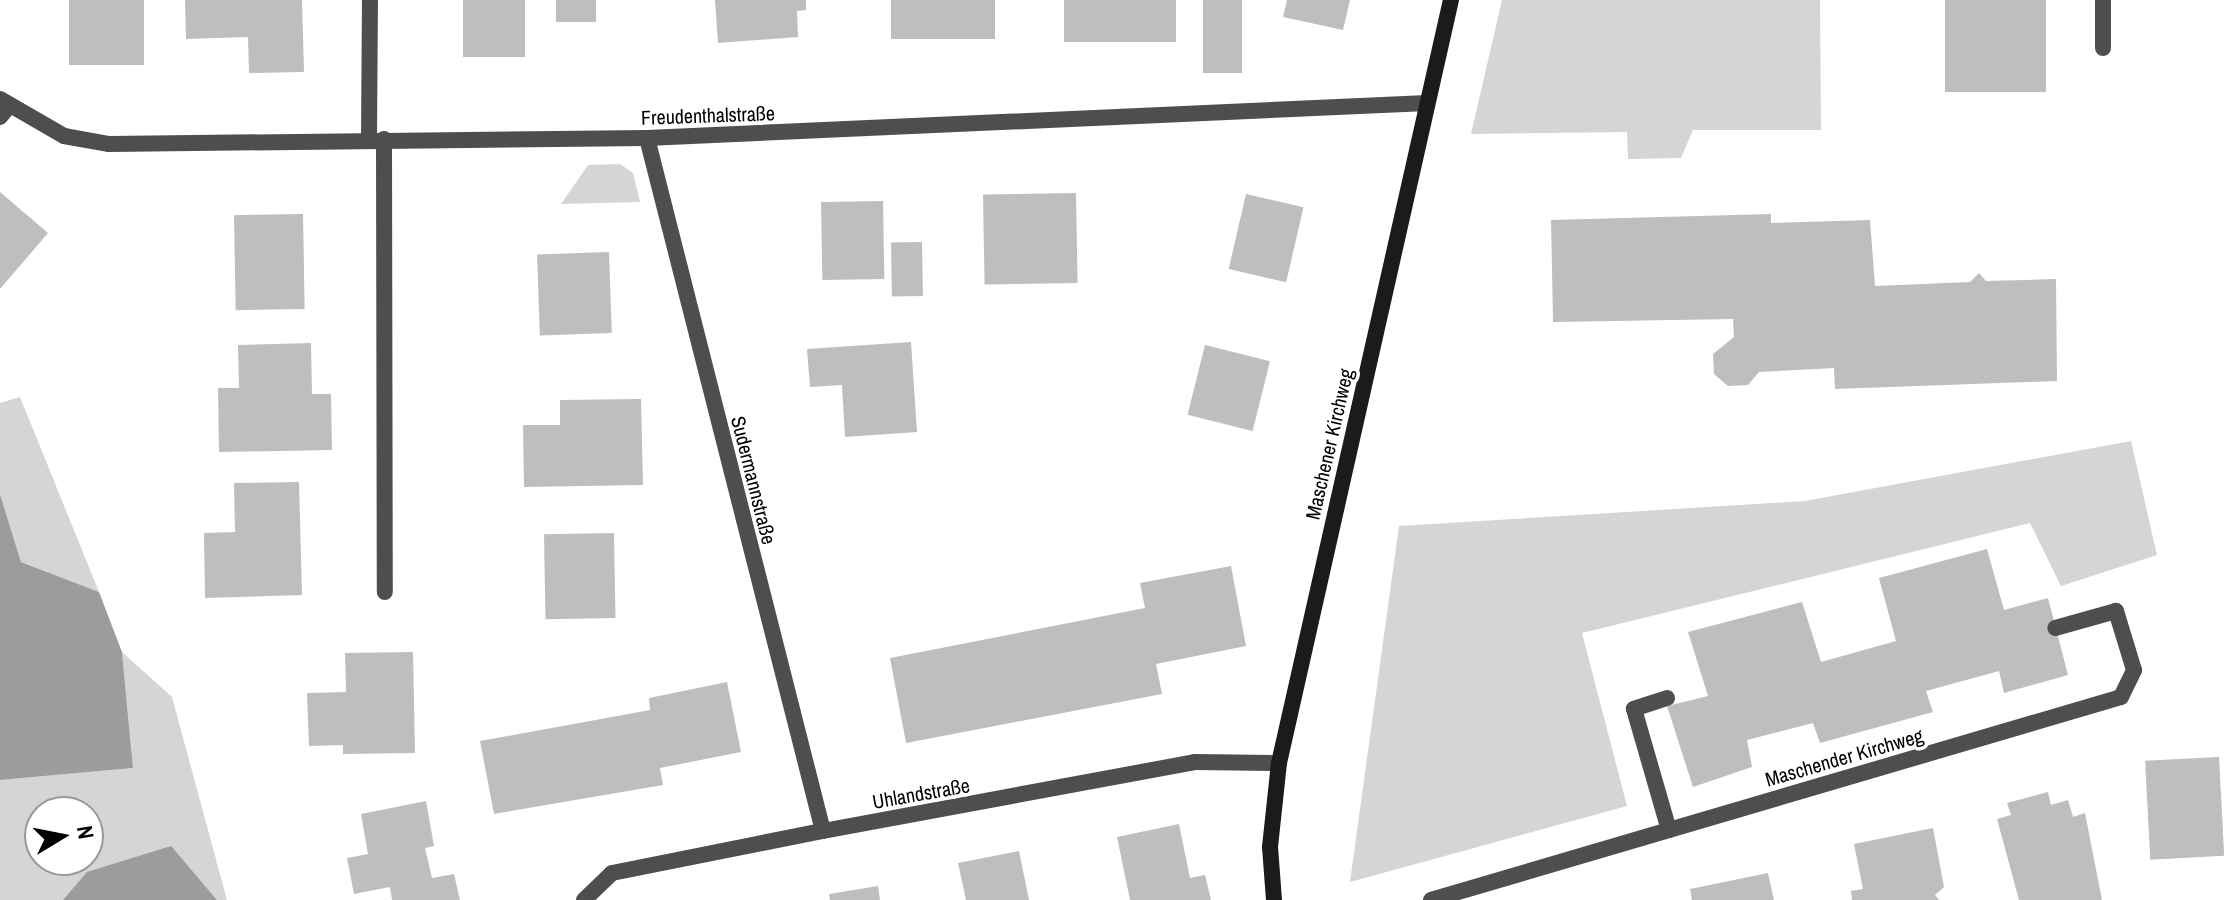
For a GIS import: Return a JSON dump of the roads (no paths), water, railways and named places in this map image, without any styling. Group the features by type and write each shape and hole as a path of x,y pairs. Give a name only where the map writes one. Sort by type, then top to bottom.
{"street":[{"path":"370,0 377,138 385,592"},
{"name":"Maschener Kirchweg","path":"1274,900 1270,847 1279,763 1451,0"},
{"path":"2103,0 2103,48"},
{"name":"Freudenthalstraße","path":"3,107 64,136 109,144 377,138 647,138 1427,103"},
{"name":"Sudermannstraße","path":"647,138 823,831"},
{"name":"Maschender Kirchweg","path":"1431,900 2121,697 2134,670 2116,611 2055,628"},
{"path":"1667,698 1634,709 1669,830"},
{"name":"Uhlandstraße","path":"584,900 612,873 823,831 1195,762 1279,763"}]}
